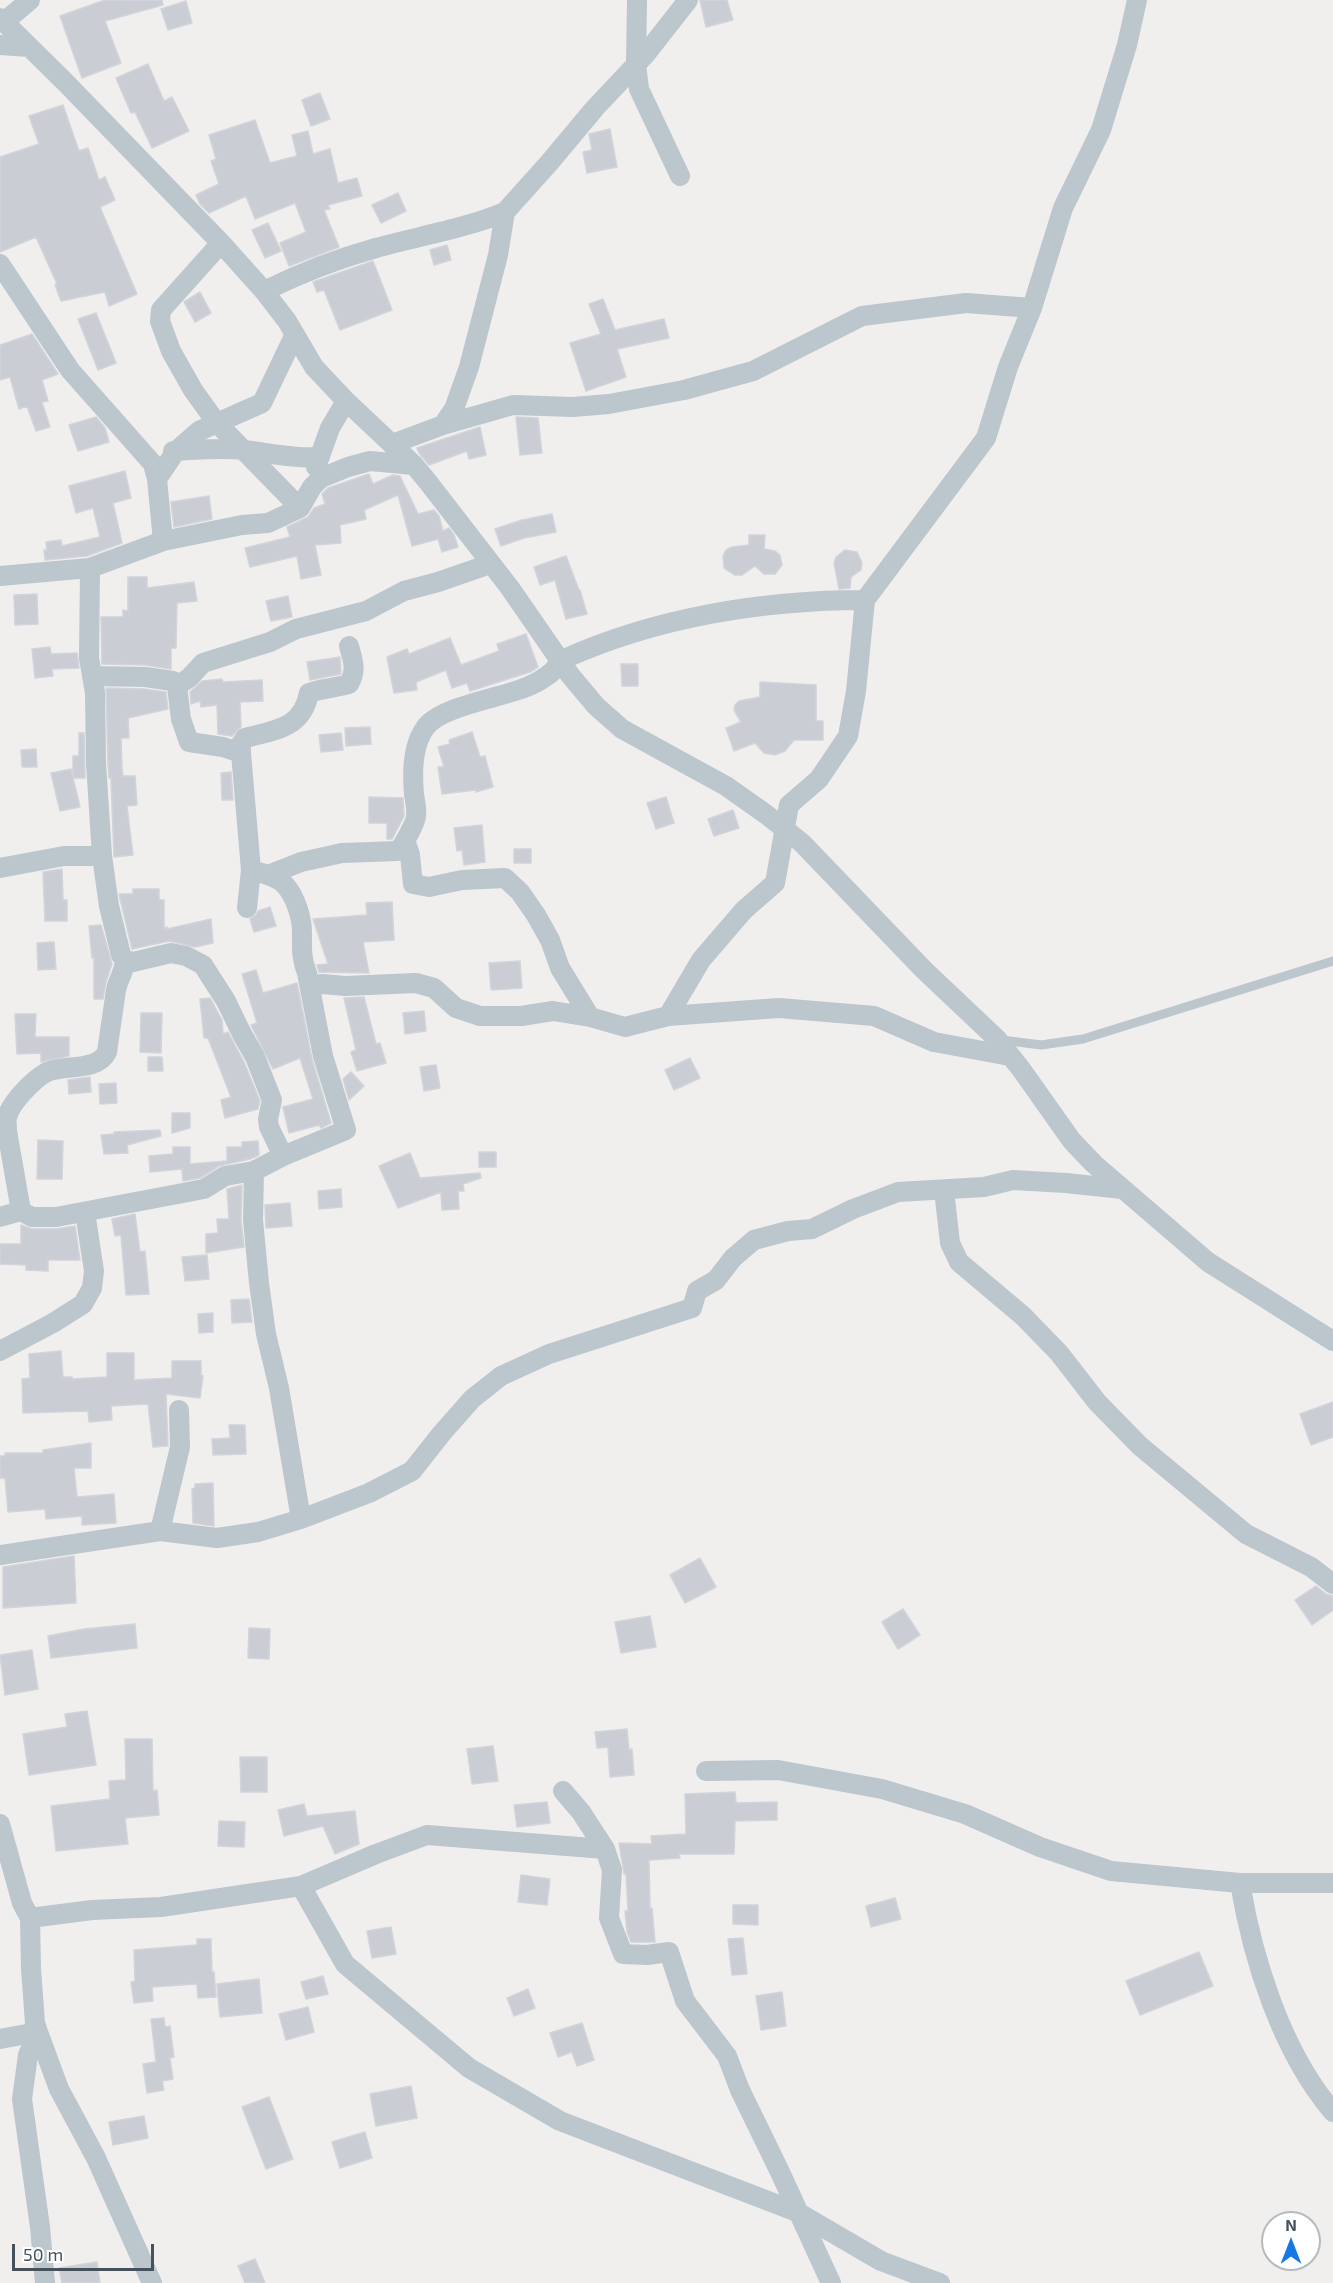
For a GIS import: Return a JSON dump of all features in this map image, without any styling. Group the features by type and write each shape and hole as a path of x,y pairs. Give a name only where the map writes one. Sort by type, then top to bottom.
{"street":[{"path":"637,0 636,64 639,89 680,176"},
{"path":"264,291 313,267 374,248 483,221 505,212 636,64 688,0"},
{"path":"668,1016 701,960 744,910 775,884 789,805 819,779 848,736 856,691 865,600 986,438 1008,367 1032,308 1063,208 1101,130 1127,45 1137,0"},
{"path":"14,10 29,48 221,243 264,291 295,334 314,367 346,401 414,465 510,588 570,675 596,706 622,729 726,786 784,829 840,880 924,970 997,1039 1072,1141 1122,1189 1208,1262 1333,1341"},
{"path":"0,45 29,48"},
{"path":"443,425 453,409 469,367 498,255 505,212"},
{"path":"221,243 160,310 160,321 171,351 193,390 216,422 246,450 300,508"},
{"path":"0,264 70,370 153,464 157,479 163,541"},
{"path":"392,444 443,425 513,405 573,407 609,404 684,390 753,371 862,316 966,303 1032,308"},
{"path":"157,479 176,451 199,431 262,403 295,334"},
{"path":"312,488 330,428 346,401"},
{"path":"141,451 210,448 246,450 301,458 320,457"},
{"path":"0,576 90,568 163,541 242,525 268,523 300,508 321,478 348,467 370,461 414,465"},
{"path":"177,686 189,678 203,663 270,642 296,629 366,611 404,591 490,564"},
{"path":"90,568 89,658 90,672 93,676 98,811 109,906 122,955 126,960 134,962 171,953 186,956 203,965 226,1002 255,1057 272,1100 268,1119 269,1127 283,1156"},
{"path":"590,1017 560,968 550,940 536,915 520,892 505,878 462,880 429,887 413,884 406,843 409,830 417,818 413,784 415,748 425,727 440,714 529,686 551,673 561,660 641,629 747,609 830,600 865,600"},
{"path":"247,908 260,872 241,744 245,738 289,726 306,706 309,693 349,684 354,676 354,664 349,646"},
{"path":"93,676 174,681 189,742 223,747 241,753"},
{"path":"260,872 342,853 398,852 406,843"},
{"path":"0,868 64,856 102,856"},
{"path":"0,1217 21,1211 32,1217 56,1217 204,1189 225,1176 254,1171 283,1156 346,1130 323,1056 310,985 302,962 302,923 284,884 260,872"},
{"path":"21,1211 7,1131 7,1117 15,1101 46,1073 61,1068 94,1063 104,1058 107,1052 117,983 121,980 126,960"},
{"path":"310,985 416,983 434,988 456,1008 480,1016 521,1016 553,1011 590,1017 625,1027 668,1016 779,1008 874,1016 934,1042 1010,1056"},
{"path":"254,1171 253,1220 260,1293 301,1519"},
{"path":"0,1555 160,1531 217,1538 258,1532 301,1519 369,1493 412,1471 441,1433 472,1399 501,1376 549,1354 692,1308 697,1290 716,1280 733,1258 754,1240 788,1231 812,1229 853,1209 898,1192 984,1187 1013,1180 1122,1189"},
{"path":"944,1190 950,1243 959,1262 1023,1316 1059,1353 1097,1402 1140,1446 1246,1534 1311,1567 1333,1584"},
{"path":"0,1351 83,1304 92,1288 94,1271 86,1212"},
{"path":"160,1531 180,1447 179,1410"},
{"path":"706,1771 778,1770 882,1789 965,1814 1040,1847 1111,1871 1240,1883 1333,1883"},
{"path":"563,1791 581,1812 605,1849 612,1870 609,1918 623,1954 647,1955 669,1952 685,2001 727,2056 740,2090 831,2283"},
{"path":"0,1824 22,1903 30,1918 35,2023 59,2089 96,2158 152,2283"},
{"path":"30,1918 92,1910 161,1908 301,1886 427,1835 605,1849"},
{"path":"1240,1883 1254,1949 1273,2006 1320,2097 1333,2112"},
{"path":"301,1886 345,1964 469,2068 560,2121 797,2212 881,2261 940,2283"},
{"path":"0,2039 38,2032"},
{"path":"38,2032 28,2055 22,2099 40,2227 45,2283"}],"lane":[{"path":"997,1039 1041,1045 1083,1038 1333,961"}],"building":[{"path":"105,0 162,0 163,5 105,21 121,63 82,78 60,16"},
{"path":"700,0 727,0 733,20 706,27"},
{"path":"186,1 192,23 168,30 161,9"},
{"path":"148,64 164,101 172,97 189,131 152,148 135,112 131,113 116,78"},
{"path":"320,93 330,119 311,126 302,100"},
{"path":"63,105 79,151 88,148 99,180 105,177 115,200 100,207 137,294 109,306 105,292 61,301 55,285 57,284 36,237 0,252 0,157 39,144 29,116"},
{"path":"255,120 270,163 297,156 292,135 308,131 313,154 330,149 338,183 357,178 362,196 328,205 330,209 324,210 339,247 289,266 280,243 306,232 295,203 255,219 246,196 209,213 200,204 196,195 219,184 211,161 216,159 209,135"},
{"path":"610,129 617,167 587,173 583,152 592,150 589,134"},
{"path":"398,193 406,211 381,223 372,205"},
{"path":"268,223 281,251 265,258 252,230"},
{"path":"447,245 451,260 434,265 430,250"},
{"path":"373,261 392,310 340,330 324,290 317,292 313,282"},
{"path":"200,292 211,313 195,322 184,302"},
{"path":"603,299 615,330 664,319 669,338 617,349 626,377 586,391 570,343 601,334 589,304"},
{"path":"96,313 116,363 98,370 78,319"},
{"path":"32,334 58,374 42,380 48,401 42,402 50,427 36,431 27,406 19,409 10,377 0,380 0,345"},
{"path":"96,417 105,428 109,442 78,451 69,425"},
{"path":"516,417 538,418 542,453 520,455"},
{"path":"480,427 486,455 469,459 467,451 429,465 417,448"},
{"path":"125,471 131,498 113,503 122,543 87,556 45,560 46,542 61,540 62,546 100,537 93,508 76,513 69,486"},
{"path":"369,474 373,484 393,475 400,476 418,514 434,510 439,516 443,531 449,528 458,547 442,552 438,539 412,546 398,495 364,510 366,519 340,525 341,543 315,545 321,575 301,579 297,556 250,567 245,548 290,537 287,527 308,517 314,508 325,504 322,494 328,488"},
{"path":"209,496 212,519 174,527 171,502"},
{"path":"552,514 556,532 524,538 501,546 495,529 522,520"},
{"path":"749,535 765,535 764,549 775,551 780,555 782,565 775,574 764,574 755,566 742,575 735,575 724,568 723,556 726,550 749,545"},
{"path":"845,550 857,552 862,563 861,570 851,577 850,588 839,589 834,563 836,557"},
{"path":"566,556 587,614 566,619 555,580 540,585 534,567"},
{"path":"128,577 147,577 147,588 194,582 197,601 177,603 176,648 171,648 171,669 145,665 102,664 101,617 123,617 123,610 128,611"},
{"path":"37,594 38,624 15,625 14,595"},
{"path":"288,596 292,617 271,621 266,601"},
{"path":"526,634 538,667 530,672 470,691 467,683 452,688 446,670 416,682 417,690 394,693 387,657 407,649 409,654 450,638 461,665 499,651 497,644"},
{"path":"50,647 51,654 77,653 79,668 52,669 53,676 35,678 32,649"},
{"path":"340,657 341,674 310,680 307,662"},
{"path":"621,664 638,664 638,686 622,686"},
{"path":"222,679 223,682 262,680 263,701 240,702 241,727 232,736 218,734 217,705 201,707 200,701 191,704 190,692 202,681"},
{"path":"760,682 816,685 816,721 823,721 823,740 794,740 785,751 775,755 764,753 755,743 734,751 726,728 741,722 734,710 739,701 760,697"},
{"path":"106,688 166,692 168,709 128,718 129,738 121,738 122,769 123,776 135,776 137,805 127,806 133,855 114,857 111,778 109,778 108,763"},
{"path":"370,727 371,744 346,746 345,728"},
{"path":"472,732 480,757 485,756 493,787 476,792 476,790 442,794 438,767 444,767 438,747 450,744 449,740"},
{"path":"79,733 84,733 85,778 73,778 80,807 60,811 51,773 71,769 73,777 73,756 79,756"},
{"path":"341,733 343,750 321,752 319,735"},
{"path":"36,749 37,767 22,767 21,750"},
{"path":"231,772 233,800 222,800 221,773"},
{"path":"369,797 403,798 404,816 392,839 387,839 387,823 369,823"},
{"path":"666,797 674,823 656,829 647,803"},
{"path":"733,810 739,828 714,836 708,819"},
{"path":"482,825 485,862 464,865 462,850 457,851 454,828"},
{"path":"514,849 531,849 531,863 514,863"},
{"path":"62,869 63,900 67,900 67,921 45,921 43,872"},
{"path":"133,889 159,889 159,900 164,900 164,928 211,919 213,943 195,947 169,941 132,949 119,894 133,894"},
{"path":"392,902 394,940 363,942 369,973 319,972 317,965 328,964 313,919 367,915 366,903"},
{"path":"270,907 276,926 254,932 250,919 258,911"},
{"path":"101,925 112,964 103,999 94,999 94,958 92,958 89,926"},
{"path":"54,942 56,969 38,970 37,943"},
{"path":"520,961 522,988 491,990 489,963"},
{"path":"256,970 263,993 297,983 312,1059 331,1123 321,1128 319,1125 289,1133 283,1107 313,1099 300,1058 273,1069 251,1025 257,1023 242,974"},
{"path":"364,997 376,1044 380,1043 386,1063 357,1071 351,1052 356,1050 344,998"},
{"path":"210,998 222,1020 223,1034 228,1032 244,1062 260,1101 258,1109 225,1118 221,1100 231,1097 208,1038 204,1038 200,999"},
{"path":"424,1011 426,1031 405,1034 403,1013"},
{"path":"141,1013 162,1013 161,1053 140,1052"},
{"path":"15,1014 36,1014 35,1037 69,1037 69,1056 41,1062 41,1053 17,1054"},
{"path":"148,1057 162,1057 163,1071 148,1071"},
{"path":"690,1058 700,1078 674,1090 665,1070"},
{"path":"436,1065 440,1088 424,1091 420,1067"},
{"path":"351,1072 364,1086 349,1100 343,1079"},
{"path":"90,1077 91,1092 69,1094 68,1080"},
{"path":"116,1083 117,1103 100,1104 99,1084"},
{"path":"172,1113 190,1113 190,1128 172,1133"},
{"path":"160,1130 161,1136 127,1145 128,1153 104,1154 101,1135 114,1134 114,1132"},
{"path":"38,1140 63,1141 62,1179 37,1179"},
{"path":"258,1141 259,1155 219,1166 200,1178 183,1181 182,1169 150,1172 149,1156 173,1154 173,1147 190,1147 190,1164 227,1161 227,1147 242,1147 242,1142"},
{"path":"479,1152 496,1152 496,1167 479,1167"},
{"path":"410,1153 420,1178 480,1173 481,1178 463,1184 464,1191 458,1191 459,1209 442,1210 441,1192 398,1208 379,1166"},
{"path":"242,1185 241,1220 244,1247 206,1253 206,1234 218,1233 217,1219 229,1219 227,1189"},
{"path":"341,1189 342,1207 319,1209 318,1191"},
{"path":"290,1203 292,1226 266,1228 265,1205"},
{"path":"135,1214 140,1252 145,1251 149,1294 126,1295 121,1235 115,1236 112,1219"},
{"path":"21,1225 32,1229 75,1226 80,1260 48,1260 48,1271 26,1270 26,1265 0,1264 0,1244 21,1244"},
{"path":"207,1255 209,1279 185,1281 182,1257"},
{"path":"249,1299 252,1322 232,1323 231,1300"},
{"path":"213,1313 213,1332 199,1333 198,1314"},
{"path":"61,1351 63,1377 72,1377 72,1379 107,1377 107,1353 134,1353 134,1380 172,1378 172,1361 201,1361 201,1375 203,1376 200,1398 166,1394 168,1446 153,1447 148,1404 111,1406 112,1420 89,1422 88,1411 23,1413 22,1379 30,1378 29,1354"},
{"path":"1333,1402 1333,1437 1311,1445 1300,1414"},
{"path":"229,1425 245,1425 246,1454 213,1455 212,1439 230,1438"},
{"path":"91,1443 91,1468 74,1468 77,1497 114,1494 116,1523 82,1525 82,1516 46,1519 45,1509 8,1512 5,1478 0,1478 0,1456 5,1456 5,1453 43,1453 43,1450"},
{"path":"213,1483 214,1526 193,1523 192,1489 195,1488 195,1484"},
{"path":"74,1556 76,1603 3,1608 3,1567"},
{"path":"700,1558 716,1587 685,1603 670,1575"},
{"path":"1316,1586 1326,1594 1333,1596 1333,1610 1312,1625 1295,1600"},
{"path":"903,1609 920,1635 898,1649 882,1622"},
{"path":"650,1616 656,1647 621,1653 615,1622"},
{"path":"135,1624 137,1648 51,1658 48,1636 84,1629"},
{"path":"249,1628 270,1629 269,1659 248,1658"},
{"path":"32,1650 38,1689 5,1695 0,1655"},
{"path":"87,1711 96,1765 29,1775 23,1734 67,1727 65,1714"},
{"path":"627,1729 629,1750 632,1749 634,1775 610,1777 608,1747 597,1748 595,1732"},
{"path":"125,1739 152,1739 153,1791 157,1790 159,1815 125,1818 128,1844 56,1851 51,1806 110,1799 109,1781 126,1780"},
{"path":"493,1746 498,1781 472,1784 467,1749"},
{"path":"240,1757 267,1757 267,1792 241,1792"},
{"path":"735,1792 736,1803 777,1802 777,1820 735,1821 734,1854 679,1854 680,1858 649,1860 650,1909 652,1908 655,1942 631,1942 627,1932 625,1911 628,1911 626,1874 624,1874 619,1843 652,1844 651,1836 686,1834 685,1794"},
{"path":"547,1802 550,1823 517,1827 514,1805"},
{"path":"304,1804 307,1816 355,1811 359,1844 335,1854 323,1826 284,1836 278,1810"},
{"path":"219,1821 245,1822 244,1847 218,1846"},
{"path":"521,1875 550,1879 547,1905 518,1902"},
{"path":"895,1898 901,1919 871,1927 866,1906"},
{"path":"733,1905 758,1905 758,1925 733,1924"},
{"path":"391,1927 396,1954 372,1958 367,1931"},
{"path":"743,1938 747,1974 732,1975 728,1939"},
{"path":"197,1939 211,1939 212,1972 214,1972 216,1997 198,1998 197,1984 152,1987 153,2001 134,2003 131,1982 135,1981 134,1950 197,1945"},
{"path":"1199,1952 1213,1986 1140,2015 1126,1981"},
{"path":"323,1976 328,1994 306,1999 301,1982"},
{"path":"259,1979 262,2013 220,2017 217,1984"},
{"path":"528,1989 535,2008 514,2016 507,1998"},
{"path":"782,1992 786,2026 761,2030 756,1996"},
{"path":"308,2007 314,2032 286,2040 279,2014"},
{"path":"164,2018 165,2027 170,2026 174,2057 170,2058 173,2079 162,2081 164,2090 147,2093 143,2064 156,2062 151,2019"},
{"path":"582,2023 594,2060 577,2066 572,2052 558,2057 550,2033"},
{"path":"411,2086 417,2118 376,2126 370,2094"},
{"path":"269,2097 293,2159 266,2169 242,2107"},
{"path":"144,2116 148,2138 113,2145 109,2122"},
{"path":"365,2132 372,2158 340,2168 332,2142"},
{"path":"255,2259 265,2283 245,2283 238,2266"},
{"path":"97,2262 100,2283 62,2283 59,2268"}]}
